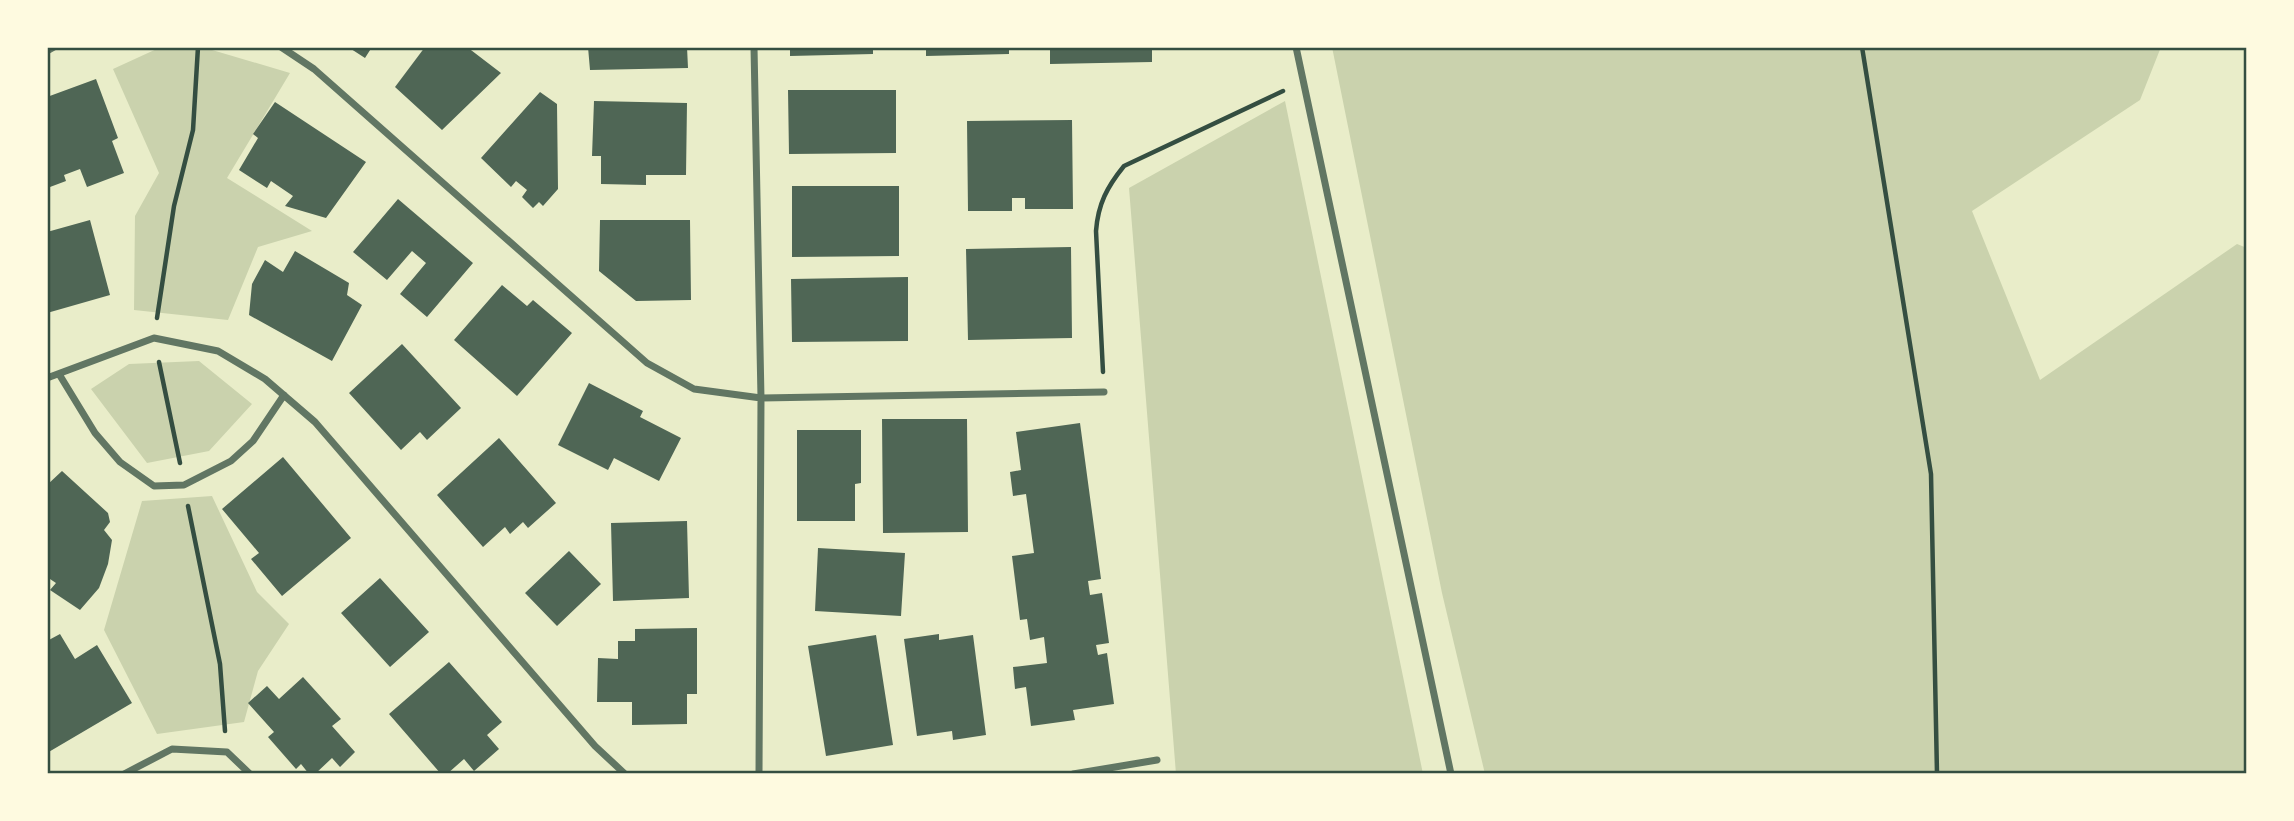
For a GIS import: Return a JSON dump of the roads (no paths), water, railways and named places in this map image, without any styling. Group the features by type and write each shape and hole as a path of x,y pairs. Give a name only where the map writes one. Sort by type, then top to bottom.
{"street":[{"path":"47,51 54,47"},
{"path":"281,47 314,69 647,363 694,389 761,398 1104,392"},
{"path":"754,47 761,398 760,774"},
{"path":"1296,47 1451,774"},
{"path":"47,378 154,338 218,351 265,379 315,422 595,746 625,774"},
{"path":"59,374 95,433 120,462 154,486 184,485 230,461 253,441 284,395"},
{"path":"124,774 172,749 226,752 250,774"},
{"path":"1073,774 1157,760"}]}
